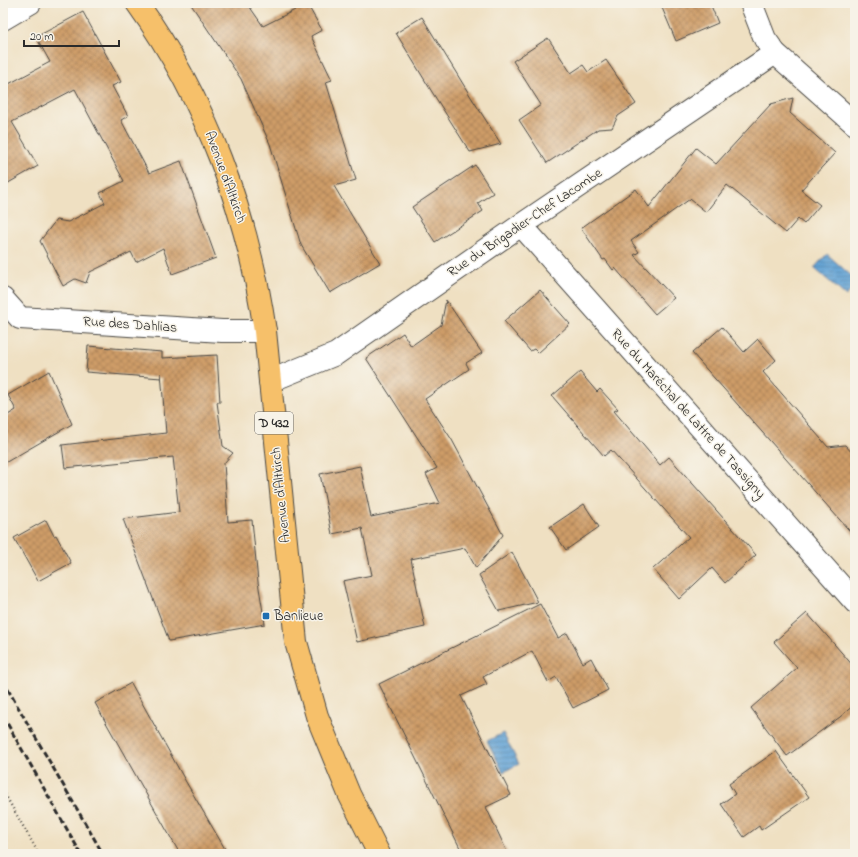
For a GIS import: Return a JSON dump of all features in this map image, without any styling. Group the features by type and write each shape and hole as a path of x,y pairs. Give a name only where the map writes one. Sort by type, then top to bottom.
{"main road":[{"name":"Avenue d'Altkirch","path":"136,3 157,31 191,92 217,149 236,203 255,274 265,331 296,642 317,716 349,794 379,854"}],"street":[{"path":"3,19 30,3"},
{"path":"751,3 765,39 775,53 855,124"},
{"name":"Rue du Brigadier-Chef Lacombe","path":"270,381 336,354 521,225 775,53"},
{"name":"Rue du Maréchal de Lattre de Tassigny","path":"521,225 855,602"},
{"name":"Rue des Dahlias","path":"3,299 20,318 215,330 265,331"}],"path":[{"path":"3,791 39,854"}],"water":[{"path":"827,254 855,279 855,286 846,296 814,268"},
{"path":"503,733 519,764 503,772 487,741"}],"building":[{"path":"190,3 247,3 263,26 307,4 322,30 311,36 332,80 326,82 356,180 334,186 380,263 330,293 301,245 270,144 241,79"},
{"path":"660,3 710,3 718,23 676,41"},
{"path":"83,12 121,82 112,86 128,116 121,120 149,173 181,161 216,258 172,274 163,248 136,262 131,252 90,272 86,283 75,279 63,286 40,241 56,220 68,222 105,203 100,193 124,181 75,89 12,122 38,166 3,186 3,87 50,62 36,37"},
{"path":"422,17 501,144 470,152 432,92 396,33"},
{"path":"548,38 571,73 583,65 588,72 606,60 636,104 618,116 612,128 598,129 547,163 519,120 541,105 513,61"},
{"path":"793,98 790,113 835,153 801,190 820,205 804,224 798,219 786,233 727,185 706,212 690,199 631,241 639,252 634,255 674,298 655,314 615,268 613,270 605,259 603,260 581,228 636,189 649,207 696,148 716,164 771,104"},
{"path":"475,165 493,193 478,203 483,211 435,242 412,207"},
{"path":"540,290 570,324 538,353 534,349 530,351 504,321"},
{"path":"446,300 482,353 466,363 469,369 425,399 452,440 503,535 476,568 465,548 411,559 425,627 357,642 343,581 372,575 362,528 332,534 320,474 360,466 371,517 440,503 426,474 437,468 366,358 403,333 411,346 441,325"},
{"path":"722,327 744,352 758,339 776,360 763,372 828,447 845,445 855,456 855,537 692,353"},
{"path":"88,346 162,352 162,358 217,355 220,402 217,402 223,446 233,453 224,463 228,522 252,520 258,582 265,624 169,641 123,519 179,512 173,457 65,468 62,445 166,433 161,373 161,378 86,372"},
{"path":"49,371 72,424 3,464 3,418 16,410 8,395"},
{"path":"580,372 597,392 600,389 618,409 614,411 660,465 669,457 756,555 725,583 712,568 679,599 653,569 689,537 611,450 604,456 552,396"},
{"path":"584,504 599,527 566,550 550,527"},
{"path":"46,520 71,563 38,581 14,538"},
{"path":"512,552 538,602 499,611 479,575"},
{"path":"540,604 558,638 567,633 583,663 591,658 608,690 573,708 556,677 548,682 532,651 483,677 487,684 461,696 511,795 486,807 508,854 463,854 379,684"},
{"path":"807,613 855,668 855,704 840,717 787,756 751,708 797,668 774,642"},
{"path":"131,683 228,854 180,854 95,703"},
{"path":"776,751 809,797 761,830 759,826 744,837 721,804 735,794 729,784"}],"railway":[{"path":"3,681 103,854"},
{"path":"3,716 81,854"}],"place":[{"name":"Banlieue","path":"266,616"}]}
